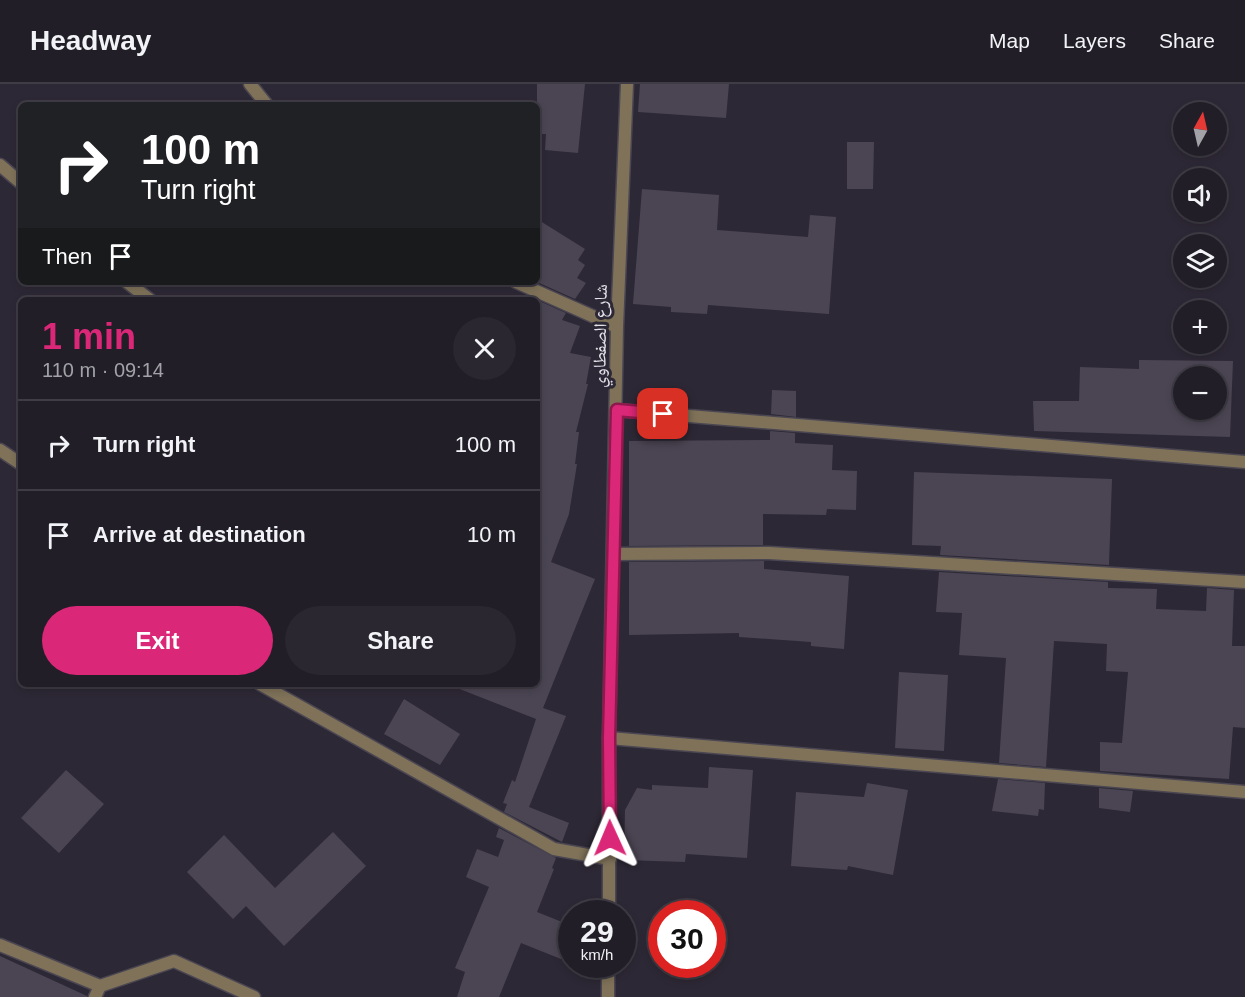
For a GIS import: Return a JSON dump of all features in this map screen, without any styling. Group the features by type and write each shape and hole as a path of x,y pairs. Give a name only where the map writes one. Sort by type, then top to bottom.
{"street":[{"path":"250,84 265,102"},
{"name":"شارع الصفطاوي","path":"609,900 609,738 617,327 627,84"},
{"path":"0,165 18,180"},
{"path":"131,285 146,297"},
{"path":"523,285 617,327"},
{"path":"617,410 1245,462"},
{"path":"0,450 18,462"},
{"path":"613,554 769,553 1245,582"},
{"path":"265,687 554,849 610,859"},
{"path":"609,738 1245,792"},
{"path":"0,945 97,992 174,961 254,997"},
{"path":"608,978 608,997"}],"building":[{"path":"537,84 585,84 578,153 545,150 546,134 540,134 540,102 537,102"},
{"path":"640,84 729,84 726,118 638,112"},
{"path":"847,142 874,142 873,189 847,189"},
{"path":"642,189 719,195 717,230 808,237 810,215 836,217 829,314 708,305 707,314 671,312 671,307 633,304"},
{"path":"540,221 585,249 578,260 585,265 577,278 586,283 575,299 540,283"},
{"path":"540,301 566,313 562,320 580,326 570,353 591,357 586,384 588,384 576,432 579,432 575,464 577,464 569,514 551,562 595,579 543,708 566,716 529,807 569,823 562,842 504,812 507,804 503,803 512,780 515,782 536,719 455,687 540,687"},
{"path":"1139,360 1233,361 1230,437 1034,431 1033,401 1079,401 1080,367 1139,369"},
{"path":"772,390 796,391 796,417 771,414"},
{"path":"770,431 795,433 795,443 833,445 832,470 857,471 856,510 827,509 826,515 763,514 763,545 629,546 629,441 770,440"},
{"path":"914,472 1112,479 1109,565 940,555 941,546 912,545"},
{"path":"764,561 764,569 849,576 844,649 811,646 811,642 739,637 739,633 629,635 629,562"},
{"path":"939,572 1108,582 1108,588 1157,589 1156,609 1206,611 1207,588 1234,590 1232,646 1245,646 1245,728 1233,727 1229,779 1100,771 1100,742 1122,743 1128,672 1106,671 1107,644 1054,641 1046,767 999,763 1006,658 959,655 962,613 936,612"},
{"path":"899,672 948,675 944,751 895,748"},
{"path":"404,699 460,734 440,765 384,734"},
{"path":"709,767 753,770 747,858 686,854 685,862 624,860 625,810 637,788 652,790 652,785 708,788"},
{"path":"66,770 104,804 59,853 21,818"},
{"path":"998,779 1045,783 1044,810 1039,809 1038,816 992,811"},
{"path":"867,783 908,790 893,875 848,866 847,870 791,866 796,792 864,797"},
{"path":"1099,788 1133,791 1130,812 1099,808"},
{"path":"499,828 556,858 537,912 558,920 558,958 521,943 499,997 457,997 465,972 455,968 489,887 466,877 477,849 498,857 504,840 496,837"},
{"path":"333,832 366,866 284,946 246,906 233,919 187,872 224,835 275,888"},
{"path":"0,956 87,996 87,997 0,997"}],"route":[{"path":"610,838 609,738 617,410 663,414"}]}
